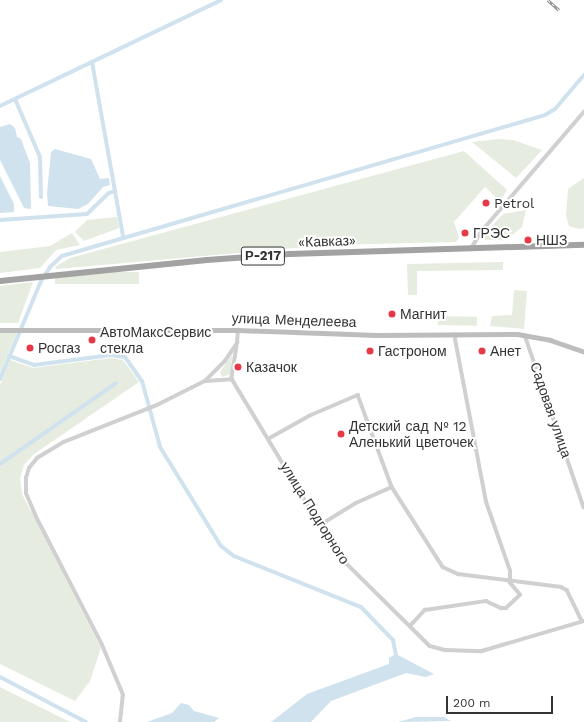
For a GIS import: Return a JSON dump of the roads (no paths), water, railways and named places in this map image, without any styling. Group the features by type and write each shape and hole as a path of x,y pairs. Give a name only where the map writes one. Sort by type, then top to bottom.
{"highway":[{"name":"«Кавказ»","path":"0,281 290,254 472,247 584,245"}],"main road":[{"name":"улица Менделеева","path":"0,330 238,330 377,335 526,335 550,340 584,352"}],"street":[{"path":"472,247 481,232 584,112"},
{"path":"205,381 232,379 238,330"},
{"path":"410,626 425,610 486,602 501,608 506,608 520,595 510,579 510,571 486,502 454,335"},
{"name":"Садовая улица","path":"526,335 584,507"},
{"path":"120,722 124,695 102,646 36,517 26,494 26,478 29,468 37,458 57,446 157,404 205,381 221,367 237,343"},
{"name":"улица Подгорного","path":"232,379 320,525 348,567 430,646 445,650 482,651 583,621"},
{"path":"268,439 311,415 358,395 392,487 443,567 449,572 510,579 567,590 583,621"},
{"path":"320,525 356,503 392,487"}],"water":[{"path":"10,124 15,128 17,137 21,139 30,163 31,209 24,208 0,160 0,127"},
{"path":"55,149 91,159 100,179 109,178 110,185 103,187 88,204 78,209 48,206 47,193 51,152"},
{"path":"0,176 14,204 14,212 0,213"},
{"path":"396,654 434,674 426,677 406,673 331,701 311,722 271,722 307,694 389,664 389,658"},
{"path":"181,703 189,705 194,711 219,718 214,722 147,722 172,713"},
{"path":"416,717 444,717 451,721 398,722"}],"waterway":[{"path":"0,106 221,0"},
{"path":"92,62 123,236"},
{"path":"0,379 41,281 50,267 62,256 545,115 555,109 584,75"},
{"path":"15,99 40,157 41,197"},
{"path":"0,220 87,214 109,193 115,191"},
{"path":"9,356 34,365 111,355 125,357 142,381 160,447 221,546 234,556 361,607 393,640 397,660"},
{"path":"0,464 116,383"},
{"path":"0,677 86,722"}],"railway":[{"path":"548,0 559,10"}],"place":[{"name":"Petrol","path":"486,203"},
{"name":"ГРЭС","path":"465,233"},
{"name":"НШЗ","path":"528,240"},
{"name":"Магнит","path":"392,314"},
{"name":"АвтоМаксСервис стекла","path":"92,340"},
{"name":"Росгаз","path":"30,348"},
{"name":"Гастроном","path":"370,351"},
{"name":"Анет","path":"482,351"},
{"name":"Казачок","path":"238,367"},
{"name":"Детский сад № 12 Аленький цветочек","path":"341,434"}]}
